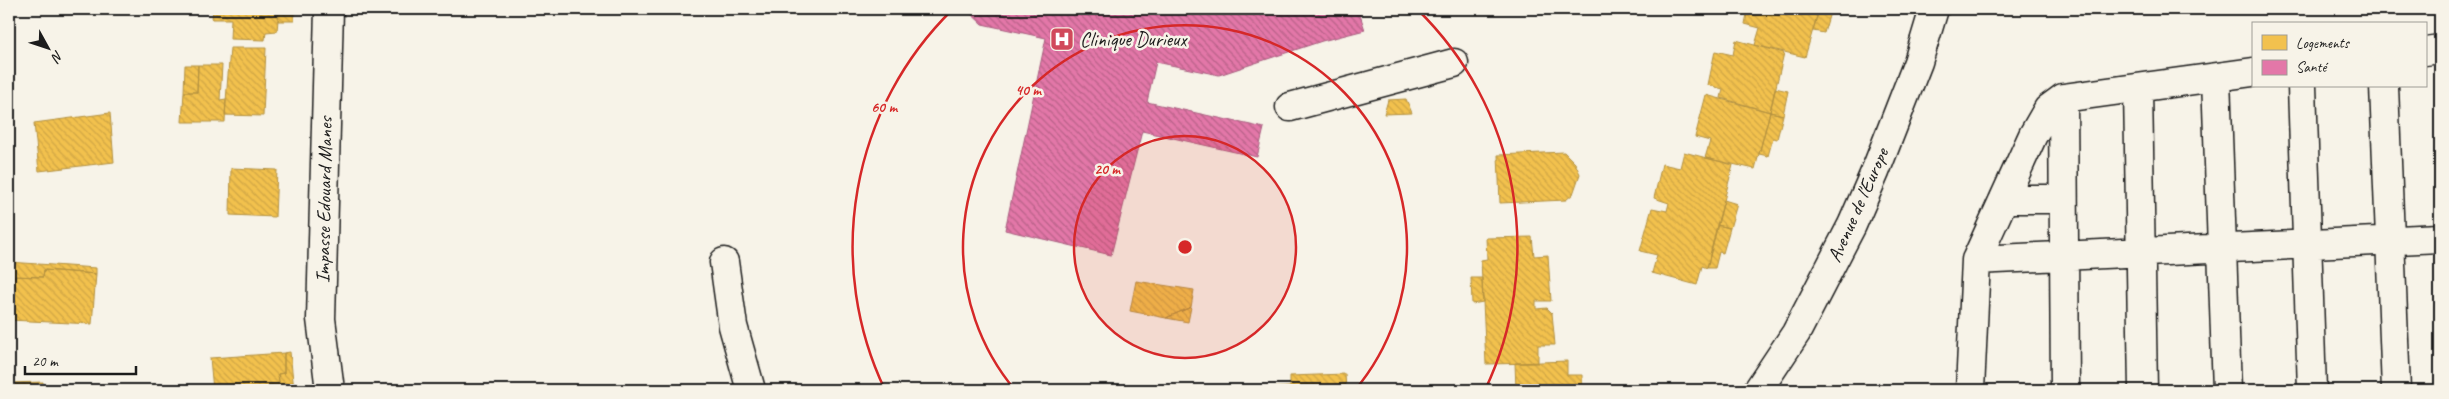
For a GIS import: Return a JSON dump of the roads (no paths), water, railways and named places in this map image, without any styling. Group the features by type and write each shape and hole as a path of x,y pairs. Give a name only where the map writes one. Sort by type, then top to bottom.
{"street":[{"name":"Impasse Edouard Manes","path":"329,9 321,320 330,390"},
{"name":"Avenue de l'Europe","path":"1758,390 1796,333 1852,225 1918,62 1934,9"},
{"path":"2426,51 2440,49"},
{"path":"1290,107 1454,63"},
{"path":"1970,390 1976,260 2048,109 2063,98 2252,72"},
{"path":"2216,78 2227,390"},
{"path":"2302,88 2312,390"},
{"path":"2384,88 2396,390"},
{"path":"2138,89 2143,390"},
{"path":"2063,98 2064,390"},
{"path":"2004,199 2063,199"},
{"path":"1976,260 2440,238"},
{"path":"724,262 733,326 751,390"}],"place":[{"name":"Clinique Durieux","path":"1062,39"}]}
